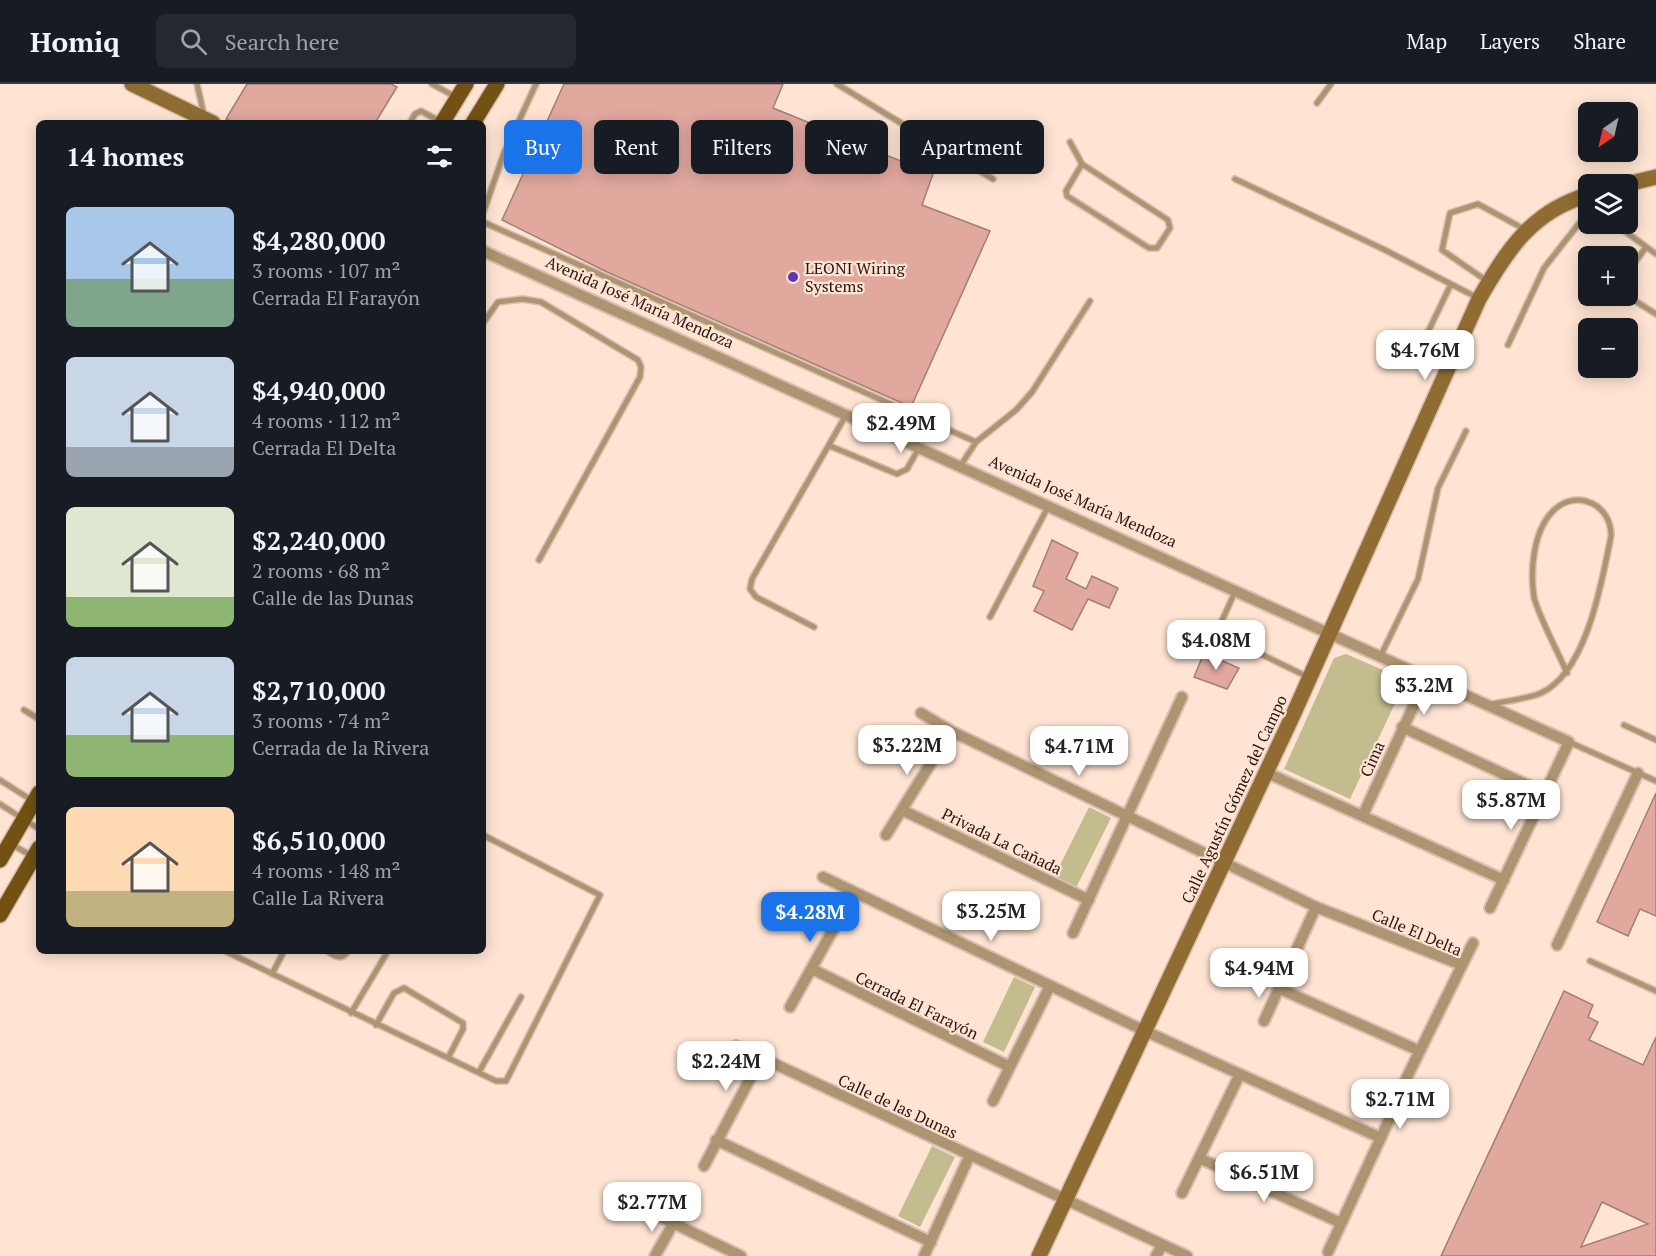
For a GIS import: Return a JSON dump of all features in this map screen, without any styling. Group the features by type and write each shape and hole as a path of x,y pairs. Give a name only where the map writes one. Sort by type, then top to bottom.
{"main road":[{"path":"444,120 466,84"},
{"path":"475,120 497,84"},
{"path":"0,860 36,802"},
{"path":"0,915 36,857"}],"street":[{"path":"132,84 207,120"},
{"path":"1638,181 1656,177"},
{"name":"Calle Agustín Gómez del Campo","path":"1039,1256 1147,1032 1310,678 1479,299 1527,230 1555,207 1578,201"},
{"name":"Avenida José María Mendoza","path":"486,252 961,465 1569,742"},
{"path":"1402,727 1420,692"},
{"path":"1073,933 1182,697"},
{"path":"921,713 951,731 1224,862"},
{"name":"Cima","path":"1363,815 1402,727 1545,793"},
{"path":"886,835 951,731"},
{"path":"1490,908 1569,742"},
{"path":"1265,772 1504,880"},
{"path":"1557,945 1638,773"},
{"name":"Privada La Cañada","path":"902,810 1089,900"},
{"name":"Calle El Delta","path":"1224,862 1316,907 1462,965 1406,1079"},
{"path":"823,877 1147,1032 1381,1138"},
{"path":"790,1007 854,892"},
{"path":"1264,1021 1316,907"},
{"path":"1462,965 1473,943"},
{"name":"Cerrada El Farayón","path":"812,969 1010,1067"},
{"path":"993,1101 1050,986"},
{"path":"1280,989 1420,1051"},
{"name":"Calle de las Dunas","path":"736,1046 969,1157 924,1256"},
{"path":"704,1166 761,1058"},
{"path":"1182,1193 1240,1074"},
{"path":"1328,1252 1394,1110"},
{"path":"717,1140 931,1242"},
{"path":"969,1157 1187,1256"},
{"path":"1199,1158 1341,1223"},
{"path":"642,1208 741,1256"},
{"path":"655,1256 673,1224"},
{"path":"1156,1256 1162,1245"}],"lane":[{"path":"198,84 209,120"},
{"path":"432,84 457,98"},
{"path":"486,204 504,153 536,84"},
{"path":"837,84 993,178"},
{"path":"1317,103 1330,84"},
{"path":"412,120 415,114 421,111 437,120"},
{"path":"1070,142 1082,164 1168,220 1170,228 1157,248 1149,248 1067,196 1066,191 1082,164"},
{"path":"1235,179 1383,249 1479,299"},
{"path":"1489,282 1442,250 1450,213 1478,204 1527,230"},
{"path":"486,223 976,442"},
{"path":"1508,345 1545,268 1578,225"},
{"path":"1628,234 1656,254"},
{"path":"1638,258 1646,247"},
{"path":"1427,334 1450,284"},
{"path":"486,319 498,302 523,299 541,302 638,360 641,367 640,377 539,560"},
{"path":"961,465 976,442 1016,410 1032,392 1090,301"},
{"path":"1638,303 1656,314"},
{"path":"814,627 756,597 750,589 752,579 847,414"},
{"path":"1381,655 1418,579 1438,488 1466,431"},
{"path":"830,446 897,474 907,470 920,447"},
{"path":"1489,705 1541,693 1567,674 1597,603 1611,536 1611,524 1604,511 1590,500 1570,500 1556,508 1545,519 1538,539 1532,573 1535,600 1567,674"},
{"path":"990,617 1049,505"},
{"path":"1236,590 1219,627 1220,634 1310,678"},
{"path":"24,710 36,717"},
{"path":"1624,725 1656,740"},
{"path":"1569,742 1656,781"},
{"path":"0,780 36,799"},
{"path":"0,804 36,827"},
{"path":"231,954 351,1013 502,1082 510,1077 600,895 486,837"},
{"path":"10,844 36,855"},
{"path":"272,974 283,954"},
{"path":"351,1013 386,954"},
{"path":"1590,961 1656,991"},
{"path":"376,1024 394,993 405,988 463,1023 463,1029 448,1058"},
{"path":"479,1072 521,996"}],"shaded area":[{"path":"1346,654 1406,680 1350,799 1284,769 1334,658"},
{"path":"1089,807 1111,818 1076,888 1054,877"},
{"path":"1014,977 1035,987 1004,1052 983,1042"},
{"path":"932,1146 955,1157 920,1227 898,1216"}],"building":[{"path":"247,84 391,84 397,87 377,120 226,119"},
{"name":"LEONI Wiring Systems","path":"564,84 783,84 773,108 805,121 805,174 888,174 888,156 900,161 900,174 933,174 922,205 990,231 911,407 607,272 502,220 523,174 582,174 582,120 548,120"},
{"path":"1052,540 1078,553 1066,579 1086,589 1092,576 1118,588 1109,608 1088,599 1072,630 1034,611 1044,591 1033,586"},
{"path":"1204,653 1239,668 1227,689 1194,677"},
{"path":"1656,793 1656,916 1640,909 1628,936 1597,922"},
{"path":"1564,991 1593,1005 1588,1017 1598,1022 1589,1040 1643,1065 1656,1037 1656,1256 1441,1256","holes":["1602,1202 1648,1224 1581,1247"]}],"place":[{"name":"LEONI Wiring Systems","path":"793,277"}]}
